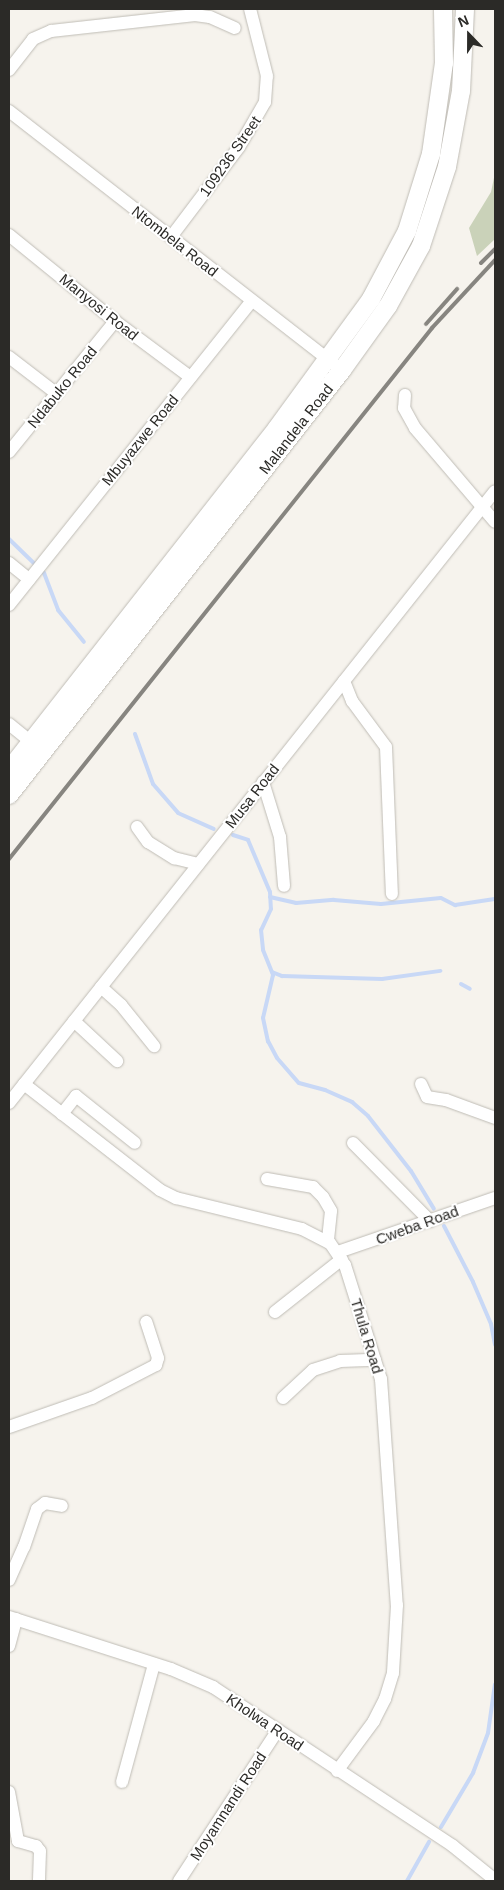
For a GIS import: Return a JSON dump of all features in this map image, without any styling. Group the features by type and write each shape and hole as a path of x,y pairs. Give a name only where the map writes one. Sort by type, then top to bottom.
{"main road":[{"name":"Malandela Road","path":"336,365 407,230 416,204 431,154 441,95 443,9"},
{"name":"Malandela Road","path":"9,795 38,747 336,365 388,306 409,271 437,204 461,91 465,9"},
{"name":"Malandela Road","path":"9,770 38,747"}],"street":[{"name":"109236 Street","path":"171,237 242,142 265,102 267,76 250,9"},
{"path":"9,70 33,39 51,31 195,16 210,17 235,28"},
{"name":"Ntombela Road","path":"9,111 251,302 336,365"},
{"name":"Manyosi Road","path":"9,235 115,321 190,377"},
{"name":"Mbuyazwe Road","path":"9,605 251,302"},
{"name":"Ndabuko Road","path":"9,452 115,321"},
{"path":"9,357 56,393"},
{"path":"405,395 404,408 415,428 474,493 482,508 495,522"},
{"name":"Musa Road","path":"9,1103 495,491"},
{"path":"9,563 36,571"},
{"path":"344,681 352,701 386,747 392,894"},
{"path":"9,724 38,747"},
{"path":"263,782 280,837 284,886"},
{"path":"137,827 148,842 174,858 198,864"},
{"path":"101,987 121,1004 154,1046"},
{"path":"74,1021 117,1061"},
{"name":"Thula Road","path":"24,1084 160,1190 176,1198 302,1229 328,1242 340,1256 381,1379 397,1605 393,1673 374,1721 337,1771"},
{"path":"421,1084 428,1097 446,1100 495,1118"},
{"path":"62,1114 76,1096 135,1143"},
{"path":"353,1143 430,1221"},
{"path":"268,1179 312,1187 323,1197 331,1212 328,1242"},
{"name":"Cweba Road","path":"275,1312 340,1256 495,1198"},
{"path":"9,1427 92,1398 156,1365 158,1358 146,1322"},
{"path":"283,1398 313,1370 340,1361 375,1360"},
{"path":"9,1580 24,1548 37,1509 45,1503 62,1506"},
{"path":"9,1646 12,1618"},
{"name":"Kholwa Road","path":"12,1618 154,1664 213,1687 337,1771 453,1846 495,1880"},
{"path":"122,1782 154,1664"},
{"name":"Moyamnandi Road","path":"179,1881 277,1731"},
{"path":"9,1792 18,1841 36,1846 40,1851 39,1881"}],"green space":[{"path":"495,173 495,239 477,256 469,228 491,192"}],"waterway":[{"path":"9,539 44,573 58,610 84,642"},
{"path":"135,734 153,784 178,813 214,829"},
{"path":"233,835 248,840 270,892 271,909 261,930 263,950 273,975 263,1018 268,1041 277,1058 299,1083 325,1090 352,1102 368,1116 411,1171 434,1209"},
{"path":"270,897 296,903 334,900 381,904 441,898 455,905 495,899"},
{"path":"272,972 282,976 382,979 440,971"},
{"path":"461,984 470,989"},
{"path":"444,1226 473,1282 491,1324 495,1345"},
{"path":"441,1827 473,1773 488,1733 495,1684"},
{"path":"407,1881 429,1842"}],"railway":[{"path":"481,263 495,249"},
{"path":"9,859 432,328 495,260"},
{"path":"426,324 457,289"}]}
